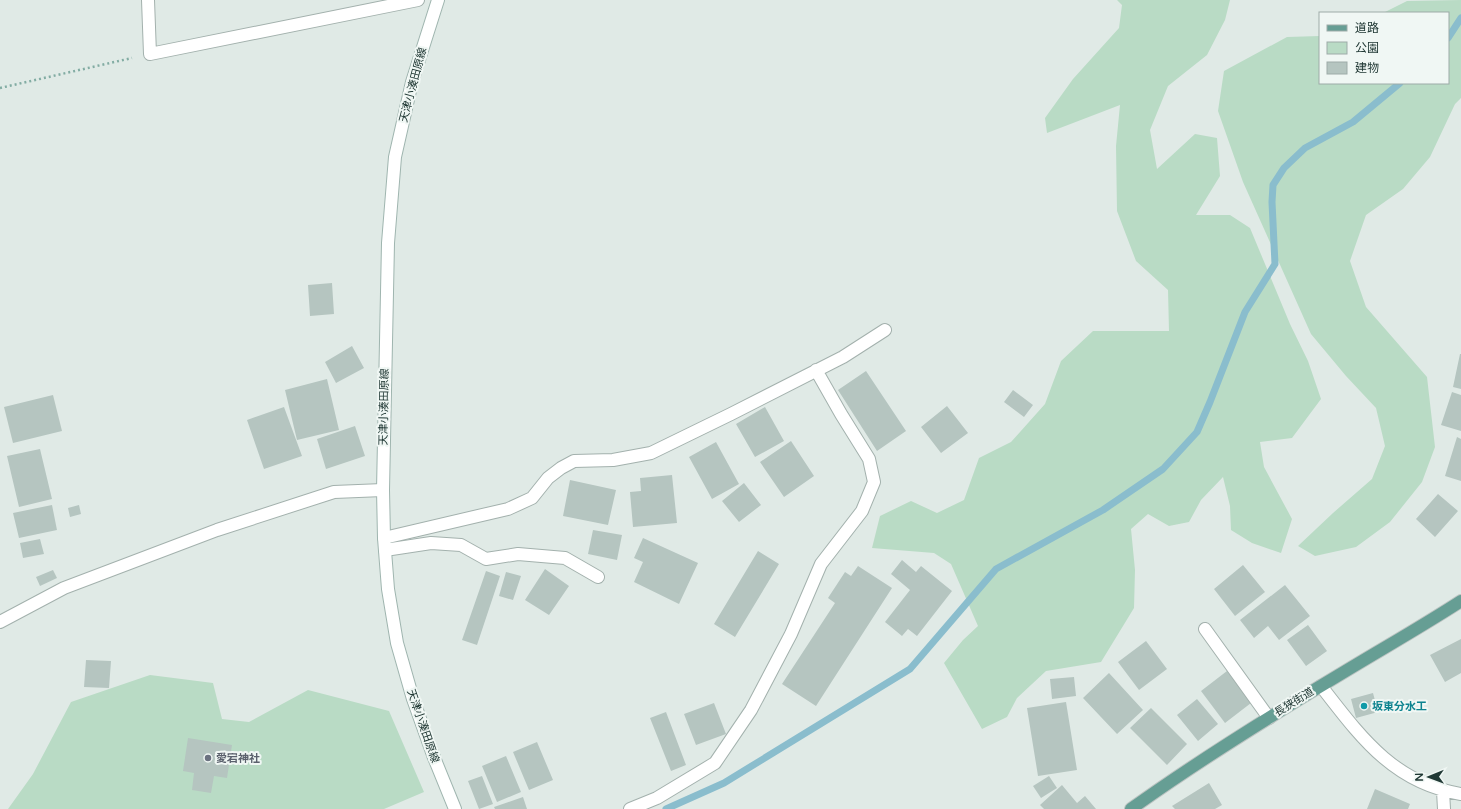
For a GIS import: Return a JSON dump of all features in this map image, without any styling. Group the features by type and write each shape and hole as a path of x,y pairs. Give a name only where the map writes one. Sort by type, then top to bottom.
{"main road":[{"name":"長狭街道","path":"1131,809 1161,787 1269,718 1461,601"}],"street":[{"path":"148,0 150,54 418,0"},
{"name":"天津小湊田原線","path":"438,0 412,82 395,157 388,243 383,490 384,538 388,589 397,643 413,699 433,755 455,809"},
{"path":"384,538 508,509 532,498 548,478 561,468 574,461 613,460 650,453 843,357 885,330"},
{"path":"630,809 657,798 715,763 751,710 791,634 822,564 862,511 874,482 869,459 816,370"},
{"path":"0,622 64,588 217,530 334,492 383,490"},
{"path":"385,550 431,543 461,545 486,559 518,554 566,558 598,577"},
{"path":"1205,629 1269,718"},
{"path":"1320,686 1352,726 1386,761 1426,786 1443,792 1461,794"},
{"path":"1443,792 1444,809"}],"path":[{"path":"0,88 150,54"}],"green space":[{"path":"1117,0 1230,0 1225,20 1207,55 1168,86 1150,130 1157,169 1195,134 1217,138 1220,176 1196,215 1230,215 1250,228 1290,324 1308,361 1321,399 1292,438 1260,442 1264,467 1292,519 1281,553 1252,543 1231,530 1230,506 1223,477 1201,500 1189,522 1169,526 1148,514 1131,529 1135,570 1134,608 1101,662 1046,671 1017,698 1007,717 982,729 944,663 963,640 978,626 951,564 934,553 872,548 880,516 911,501 937,513 964,500 979,458 1011,442 1045,404 1061,361 1093,331 1169,331 1168,290 1136,261 1117,211 1116,146 1120,105 1047,133 1045,118 1073,79 1119,28 1122,5"},
{"path":"1461,0 1461,98 1455,104 1430,157 1403,189 1366,215 1350,261 1366,307 1427,377 1435,447 1422,482 1390,522 1356,547 1315,556 1298,546 1372,479 1385,446 1376,408 1346,376 1311,334 1243,182 1218,111 1224,71 1287,37 1319,36 1319,84 1449,84 1449,12 1385,12 1407,1"},
{"path":"150,675 213,683 222,719 249,722 308,690 389,711 424,792 384,809 8,809 33,774 71,702"}],"building":[{"path":"332,283 334,314 310,316 308,285"},
{"path":"352,346 364,368 336,383 325,362"},
{"path":"1461,354 1461,389 1453,387"},
{"path":"866,371 906,431 877,451 838,390"},
{"path":"327,379 339,430 297,440 285,390"},
{"path":"1013,390 1033,405 1024,417 1004,402"},
{"path":"1452,392 1461,395 1461,431 1441,425"},
{"path":"53,395 62,431 13,443 4,407"},
{"path":"947,406 968,433 941,453 921,427"},
{"path":"284,407 302,456 264,469 247,420"},
{"path":"765,407 784,441 755,457 736,424"},
{"path":"355,426 365,456 326,469 317,439"},
{"path":"1457,437 1461,439 1461,481 1445,476"},
{"path":"791,441 814,476 784,497 760,462"},
{"path":"716,442 739,484 712,499 689,457"},
{"path":"40,449 52,499 19,507 7,456"},
{"path":"672,475 677,523 633,527 630,492 641,491 640,478"},
{"path":"570,480 616,490 608,525 563,516"},
{"path":"744,483 761,505 739,522 722,501"},
{"path":"1438,494 1458,511 1435,537 1416,519"},
{"path":"52,505 57,530 19,538 13,513"},
{"path":"79,505 81,514 70,517 68,508"},
{"path":"593,530 622,535 617,560 588,554"},
{"path":"643,538 698,563 679,604 634,582 643,562 634,558"},
{"path":"40,539 44,554 23,558 20,543"},
{"path":"758,551 779,564 735,637 714,624"},
{"path":"902,560 916,572 921,566 952,591 917,636 908,629 902,636 885,622 910,590 891,574"},
{"path":"1243,565 1265,592 1235,616 1214,589"},
{"path":"858,566 892,588 816,706 782,684 835,603 828,598 845,572 851,576"},
{"path":"545,569 569,586 549,615 525,600"},
{"path":"53,570 57,578 40,586 36,577"},
{"path":"486,571 500,576 477,645 462,640"},
{"path":"506,572 521,576 513,600 499,596"},
{"path":"1285,585 1310,616 1279,640 1268,626 1254,638 1240,620"},
{"path":"1308,625 1327,651 1306,666 1287,640"},
{"path":"1461,639 1461,673 1445,682 1430,655"},
{"path":"1146,641 1167,669 1139,690 1118,662"},
{"path":"86,660 111,661 109,688 84,687"},
{"path":"1227,671 1251,703 1225,723 1201,691"},
{"path":"1109,673 1143,710 1117,734 1083,698"},
{"path":"1074,677 1076,696 1052,699 1050,679"},
{"path":"1373,693 1378,712 1356,718 1351,699"},
{"path":"1197,699 1218,724 1198,741 1177,715"},
{"path":"1066,702 1077,770 1038,776 1027,708"},
{"path":"714,703 726,734 696,745 684,714"},
{"path":"1151,708 1187,744 1167,765 1130,728"},
{"path":"666,712 686,765 671,771 650,718"},
{"name":"愛宕神社","path":"188,738 232,745 227,778 214,776 211,793 192,790 194,773 183,771"},
{"path":"537,742 553,780 529,790 513,752"},
{"path":"506,756 521,792 497,802 482,766"},
{"path":"482,776 493,804 479,809 468,781"},
{"path":"1049,776 1057,788 1041,798 1033,786"},
{"path":"1209,783 1222,805 1215,809 1175,809 1172,806"},
{"path":"1062,785 1077,803 1085,796 1096,809 1044,809 1040,805"},
{"path":"1375,789 1410,804 1408,809 1367,809"},
{"path":"523,797 527,809 495,809 494,807"}],"waterway":[{"path":"1449,36 1461,18"},
{"path":"666,809 724,783 910,669 996,569 1103,510 1163,469 1197,432 1245,312 1275,264 1272,202 1273,185 1284,168 1305,148 1353,122 1399,84"}],"place":[{"name":"坂東分水工","path":"1364,706"},
{"name":"愛宕神社","path":"208,758"}]}
